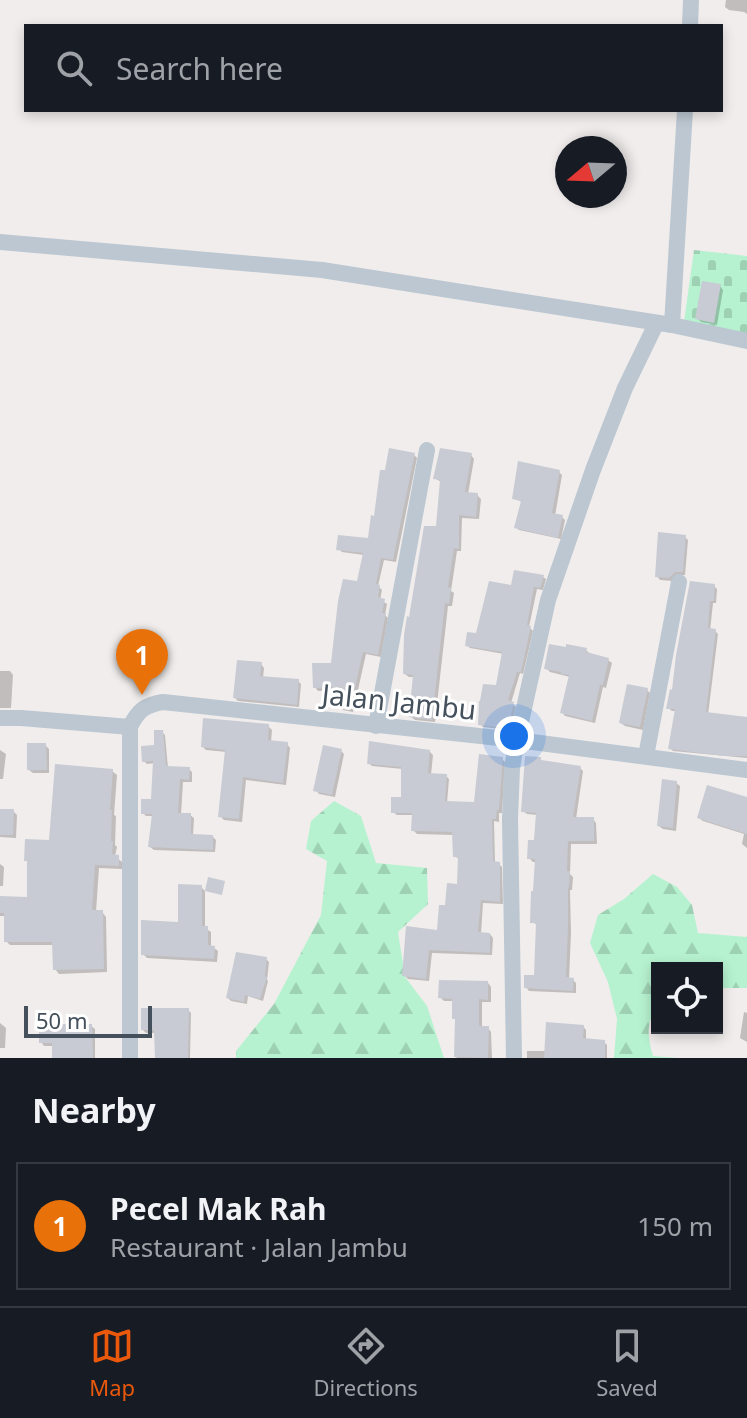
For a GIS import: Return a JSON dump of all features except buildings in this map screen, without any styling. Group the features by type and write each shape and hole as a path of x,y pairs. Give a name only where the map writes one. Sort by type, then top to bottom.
{"street":[{"path":"690,24 691,0"},
{"path":"514,1058 510,819 512,768 517,740 545,613 593,470 625,388 664,325 685,112"},
{"path":"0,242 322,270 747,341"},
{"path":"376,726 427,450"},
{"path":"646,756 679,582"},
{"name":"Jalan Jambu","path":"130,727 141,708 163,702 517,740 747,770"},
{"path":"0,718 130,727 130,1058"}],"green space":[{"path":"694,250 747,256 747,335 684,322"},
{"path":"334,801 361,816 376,863 427,868 428,904 398,932 405,977 427,1006 444,1058 236,1058 236,1051 274,1004 321,915 327,861 306,849 311,821"},
{"path":"653,874 677,887 692,905 698,933 747,937 747,988 723,988 723,962 651,962 649,1031 653,1056 677,1058 614,1058 617,1019 608,982 590,943 598,915 624,899"}],"place":[{"name":"Pecel Mak Rah","path":"142,695"}]}
